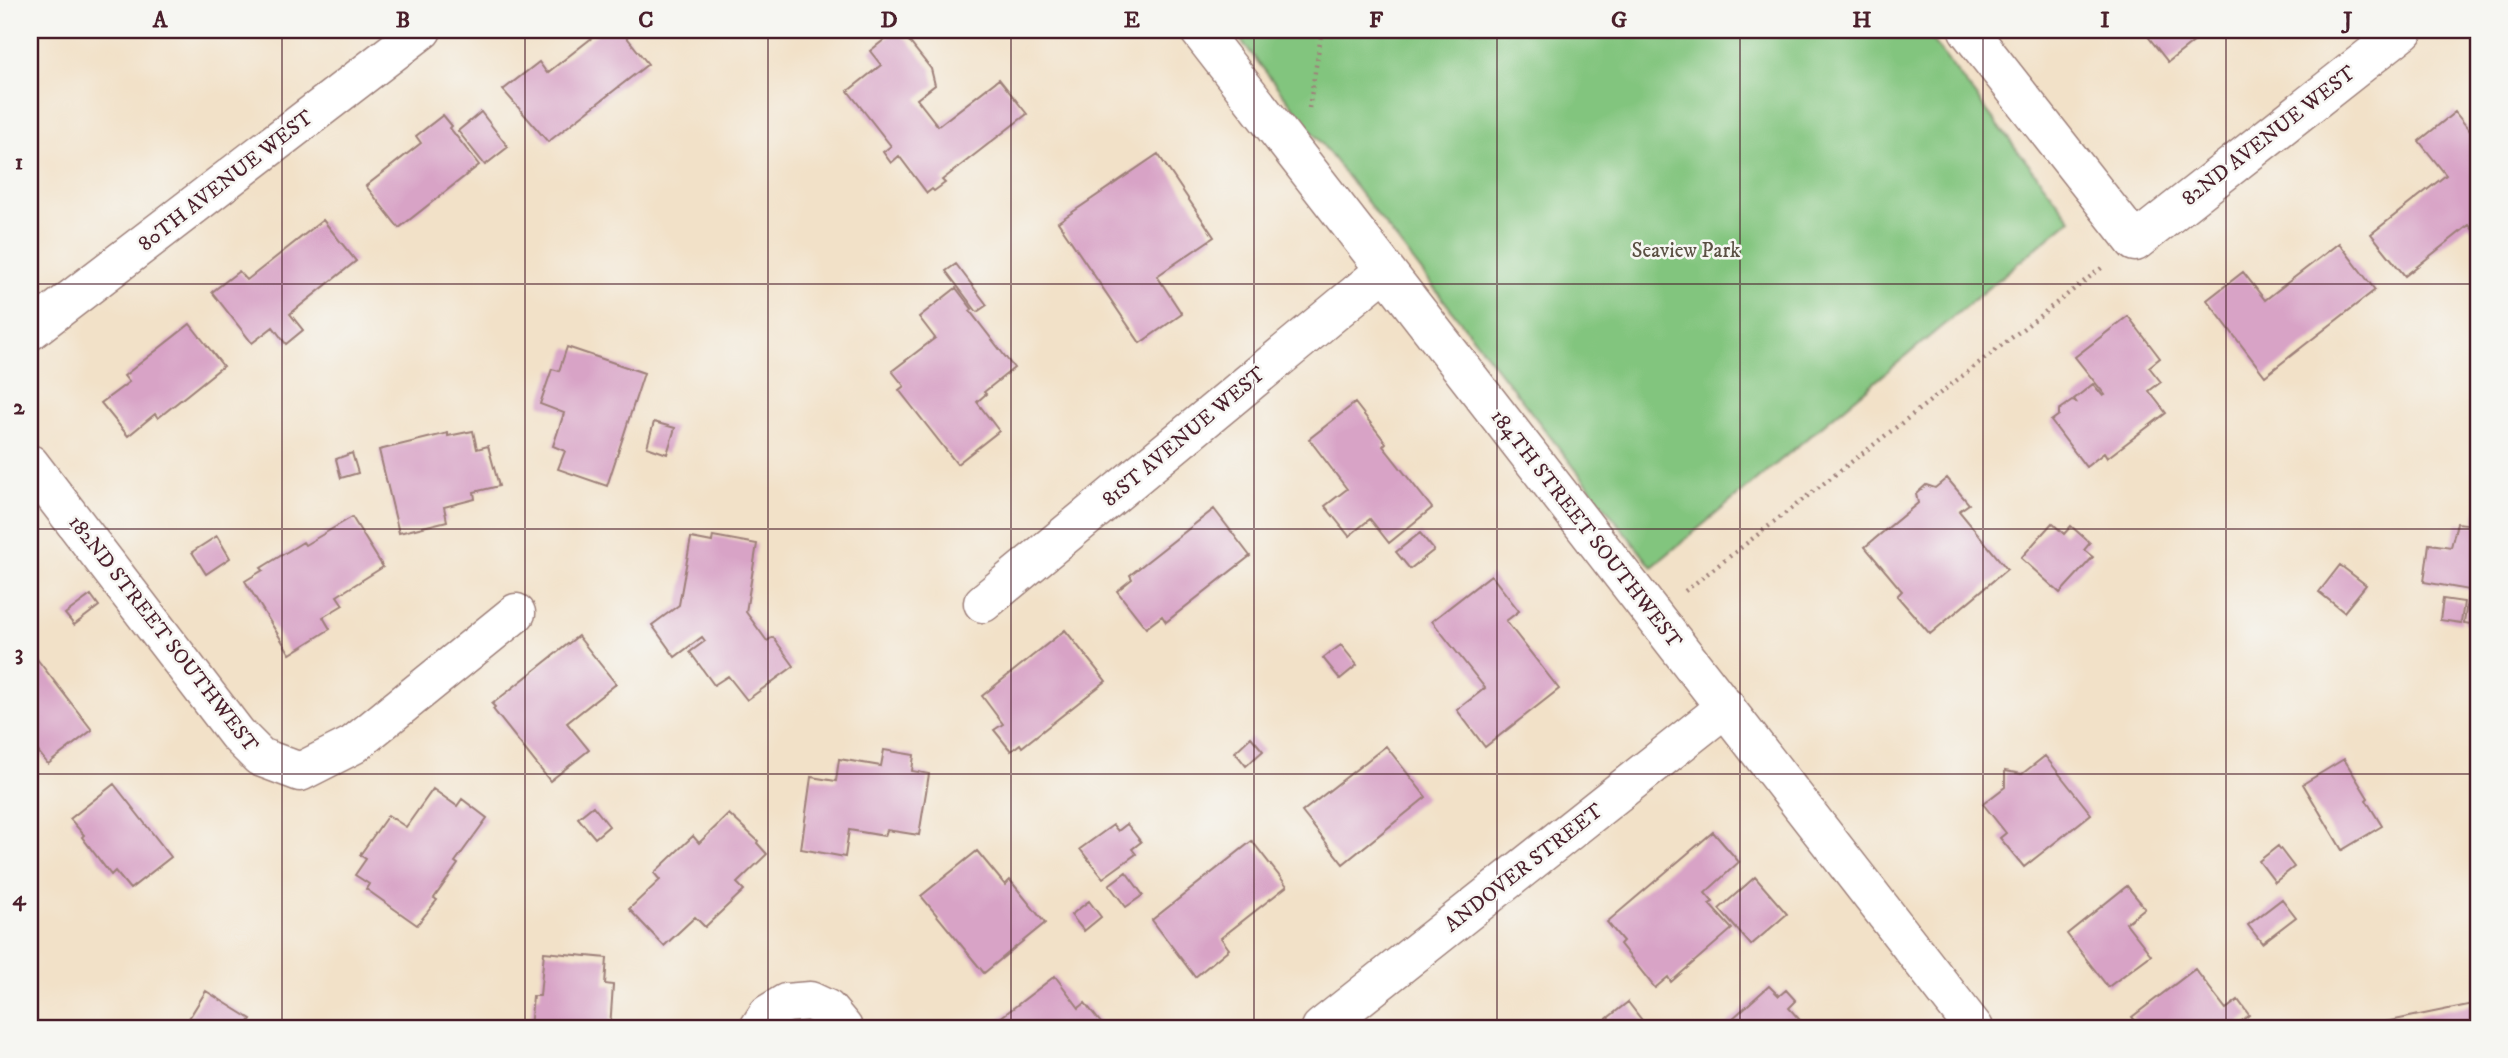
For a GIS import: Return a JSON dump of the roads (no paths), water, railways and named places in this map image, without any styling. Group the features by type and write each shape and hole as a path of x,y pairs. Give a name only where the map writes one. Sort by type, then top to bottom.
{"street":[{"name":"80TH AVENUE WEST","path":"30,331 422,30"},
{"name":"184TH STREET SOUTHWEST","path":"1199,30 1974,1028"},
{"name":"82ND AVENUE WEST","path":"1968,30 2135,242 2404,30"},
{"name":"81ST AVENUE WEST","path":"983,603 1384,271"},
{"name":"182ND STREET SOUTHWEST","path":"30,464 237,734 260,757 300,772 354,745 516,613"},
{"name":"ANDOVER STREET","path":"1321,1028 1726,707"},
{"path":"759,1028 768,1014 786,1003 810,1001 827,1009 843,1028"}],"park label":[{"name":"Seaview Park","path":"1686,251"}]}
